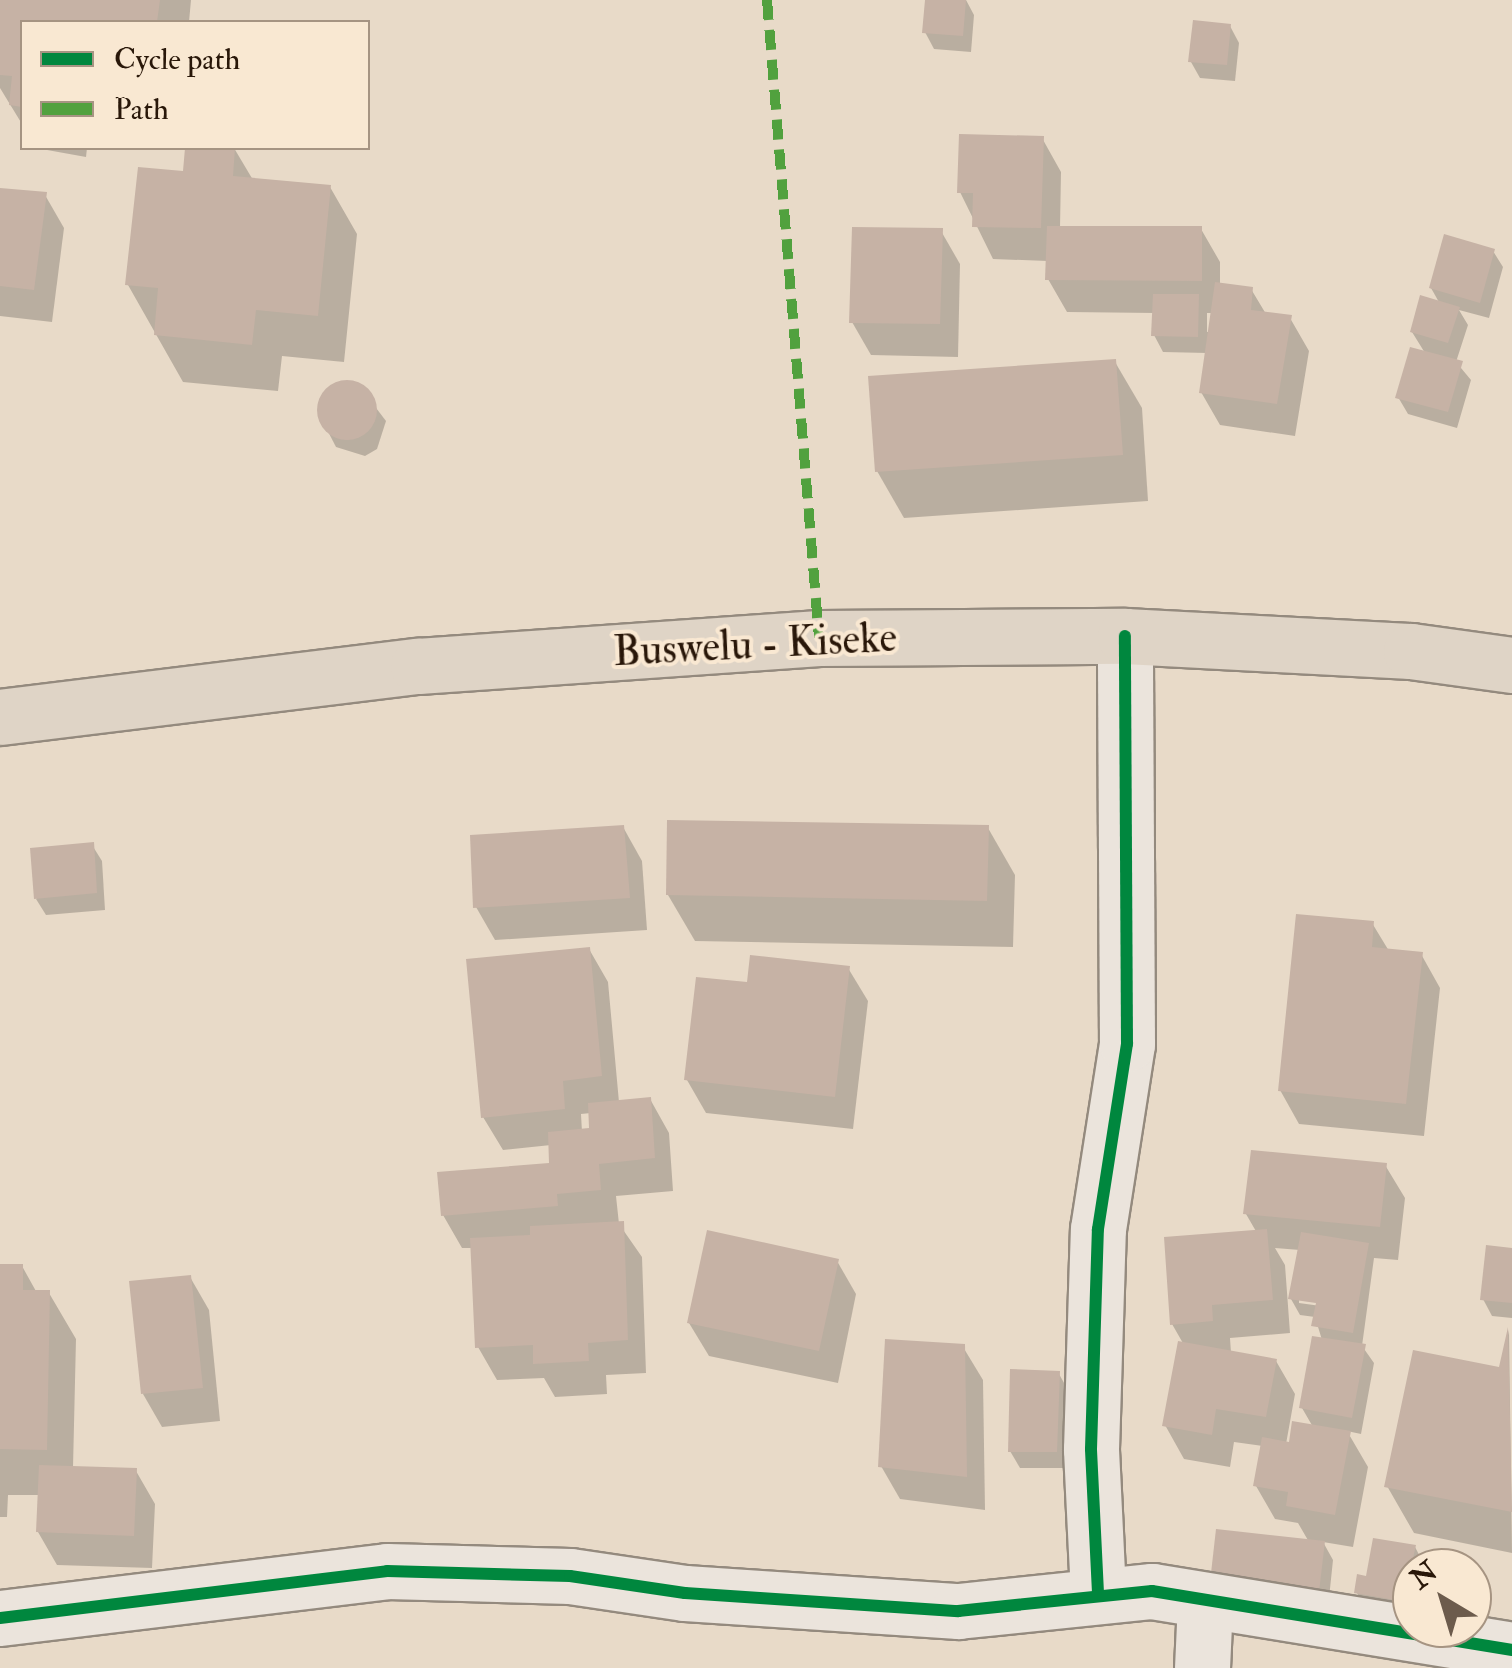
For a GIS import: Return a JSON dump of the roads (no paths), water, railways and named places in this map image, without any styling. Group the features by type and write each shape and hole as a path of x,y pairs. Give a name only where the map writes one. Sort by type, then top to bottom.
{"main road":[{"name":"Buswelu - Kiseke","path":"0,718 437,664 819,638 1126,636 1411,651 1512,665"}],"street":[{"path":"1098,1592 1090,1449 1098,1228 1127,1044 1126,636"},
{"path":"0,1618 386,1571 570,1576 685,1593 958,1612 1098,1592 1152,1591 1205,1603 1512,1650"},
{"path":"1202,1668 1205,1603"}]}
